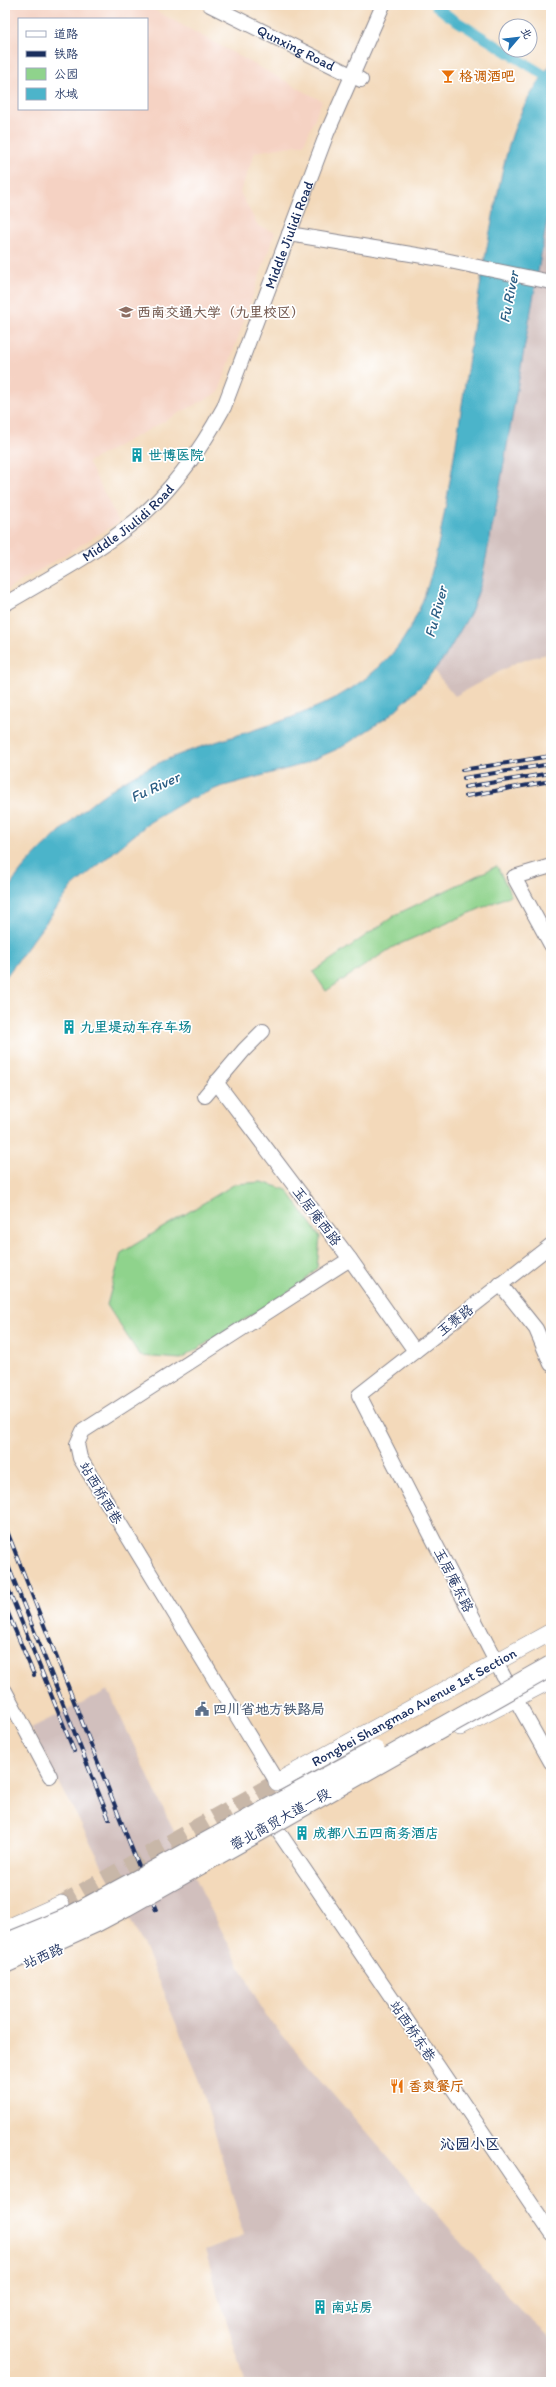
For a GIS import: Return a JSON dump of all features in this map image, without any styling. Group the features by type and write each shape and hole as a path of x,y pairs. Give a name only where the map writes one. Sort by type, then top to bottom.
{"highway":[{"name":"蓉北商贸大道一段","path":"5,1944 66,1919 551,1653"},
{"name":"蓉北商贸大道一段","path":"5,1963 88,1926 126,1906 513,1695 551,1666"}],"main road":[{"name":"Rongbei Shangmao Avenue 1st Section","path":"277,1782 551,1632"},
{"name":"蓉北商贸大道一段","path":"276,1828 392,1761 513,1695 551,1680"},
{"path":"5,1929 61,1904"},
{"name":"站西路","path":"5,1973 81,1939"}],"street":[{"name":"Qunxing Road","path":"210,5 356,77"},
{"name":"Middle Jiulidi Road","path":"5,604 102,545 130,526 158,499 186,467 206,440 224,407 289,234 356,77 383,5"},
{"path":"289,234 460,263 551,282"},
{"path":"551,866 514,877 551,946"},
{"path":"205,1096 263,1031"},
{"name":"玉居庵西路","path":"216,1082 350,1259 415,1351"},
{"name":"玉赛路","path":"359,1395 551,1245"},
{"name":"站西桥西巷","path":"277,1782 80,1458 77,1444 83,1431 350,1259"},
{"path":"500,1284 536,1329 551,1364"},
{"name":"玉居庵东路","path":"359,1395 513,1695 551,1762"},
{"path":"5,1691 50,1776"},
{"name":"站西桥东巷","path":"276,1828 551,2233"}],"shaded area":[{"name":"西南交通大学（九里校区）","path":"5,5 145,5 322,101 304,144 255,152 240,192 258,226 275,232 219,392 88,462 119,522 5,591"},
{"path":"551,198 551,653 519,661 455,696 434,671 445,657 471,612 485,568"},
{"path":"108,1690 206,1900 265,2015 521,2311 551,2338 551,2382 245,2382 205,2250 244,2235 200,2081 143,1944 31,1728"}],"green space":[{"path":"497,866 511,895 393,947 326,991 313,972 397,914"},
{"path":"262,1182 287,1190 320,1237 317,1268 300,1285 181,1359 140,1356 107,1305 121,1253 235,1184"}],"water":[{"name":"Fu River","path":"551,64 551,198 497,502 481,584 471,612 445,657 420,687 388,717 342,747 301,765 220,787 186,801 150,822 72,887 5,978 4,911 6,896 9,888 20,872 75,817 110,790 148,768 178,755 307,711 337,697 365,679 390,656 403,640 413,623 421,604 434,564 452,469 485,256 504,164 512,135 523,108"}],"waterway":[{"path":"435,5 450,17 551,79"}],"tunnel":[{"path":"61,1904 277,1782"}],"railway":[{"path":"462,770 551,756"},
{"path":"464,778 551,764"},
{"path":"465,787 551,773"},
{"path":"466,796 551,781"},
{"path":"5,1526 156,1910"},
{"path":"5,1558 109,1819"},
{"path":"5,1581 74,1751"},
{"path":"5,1606 34,1675"}],"place":[{"name":"格调酒吧","path":"448,76"},
{"name":"西南交通大学（九里校区）","path":"126,312"},
{"name":"世博医院","path":"137,455"},
{"name":"九里堤动车存车场","path":"69,1027"},
{"name":"四川省地方铁路局","path":"202,1709"},
{"name":"成都八五四商务酒店","path":"302,1833"},
{"name":"香爽餐厅","path":"397,2086"},
{"name":"南站房","path":"320,2307"}],"district":[{"name":"沁园小区","path":"470,2144"}]}
